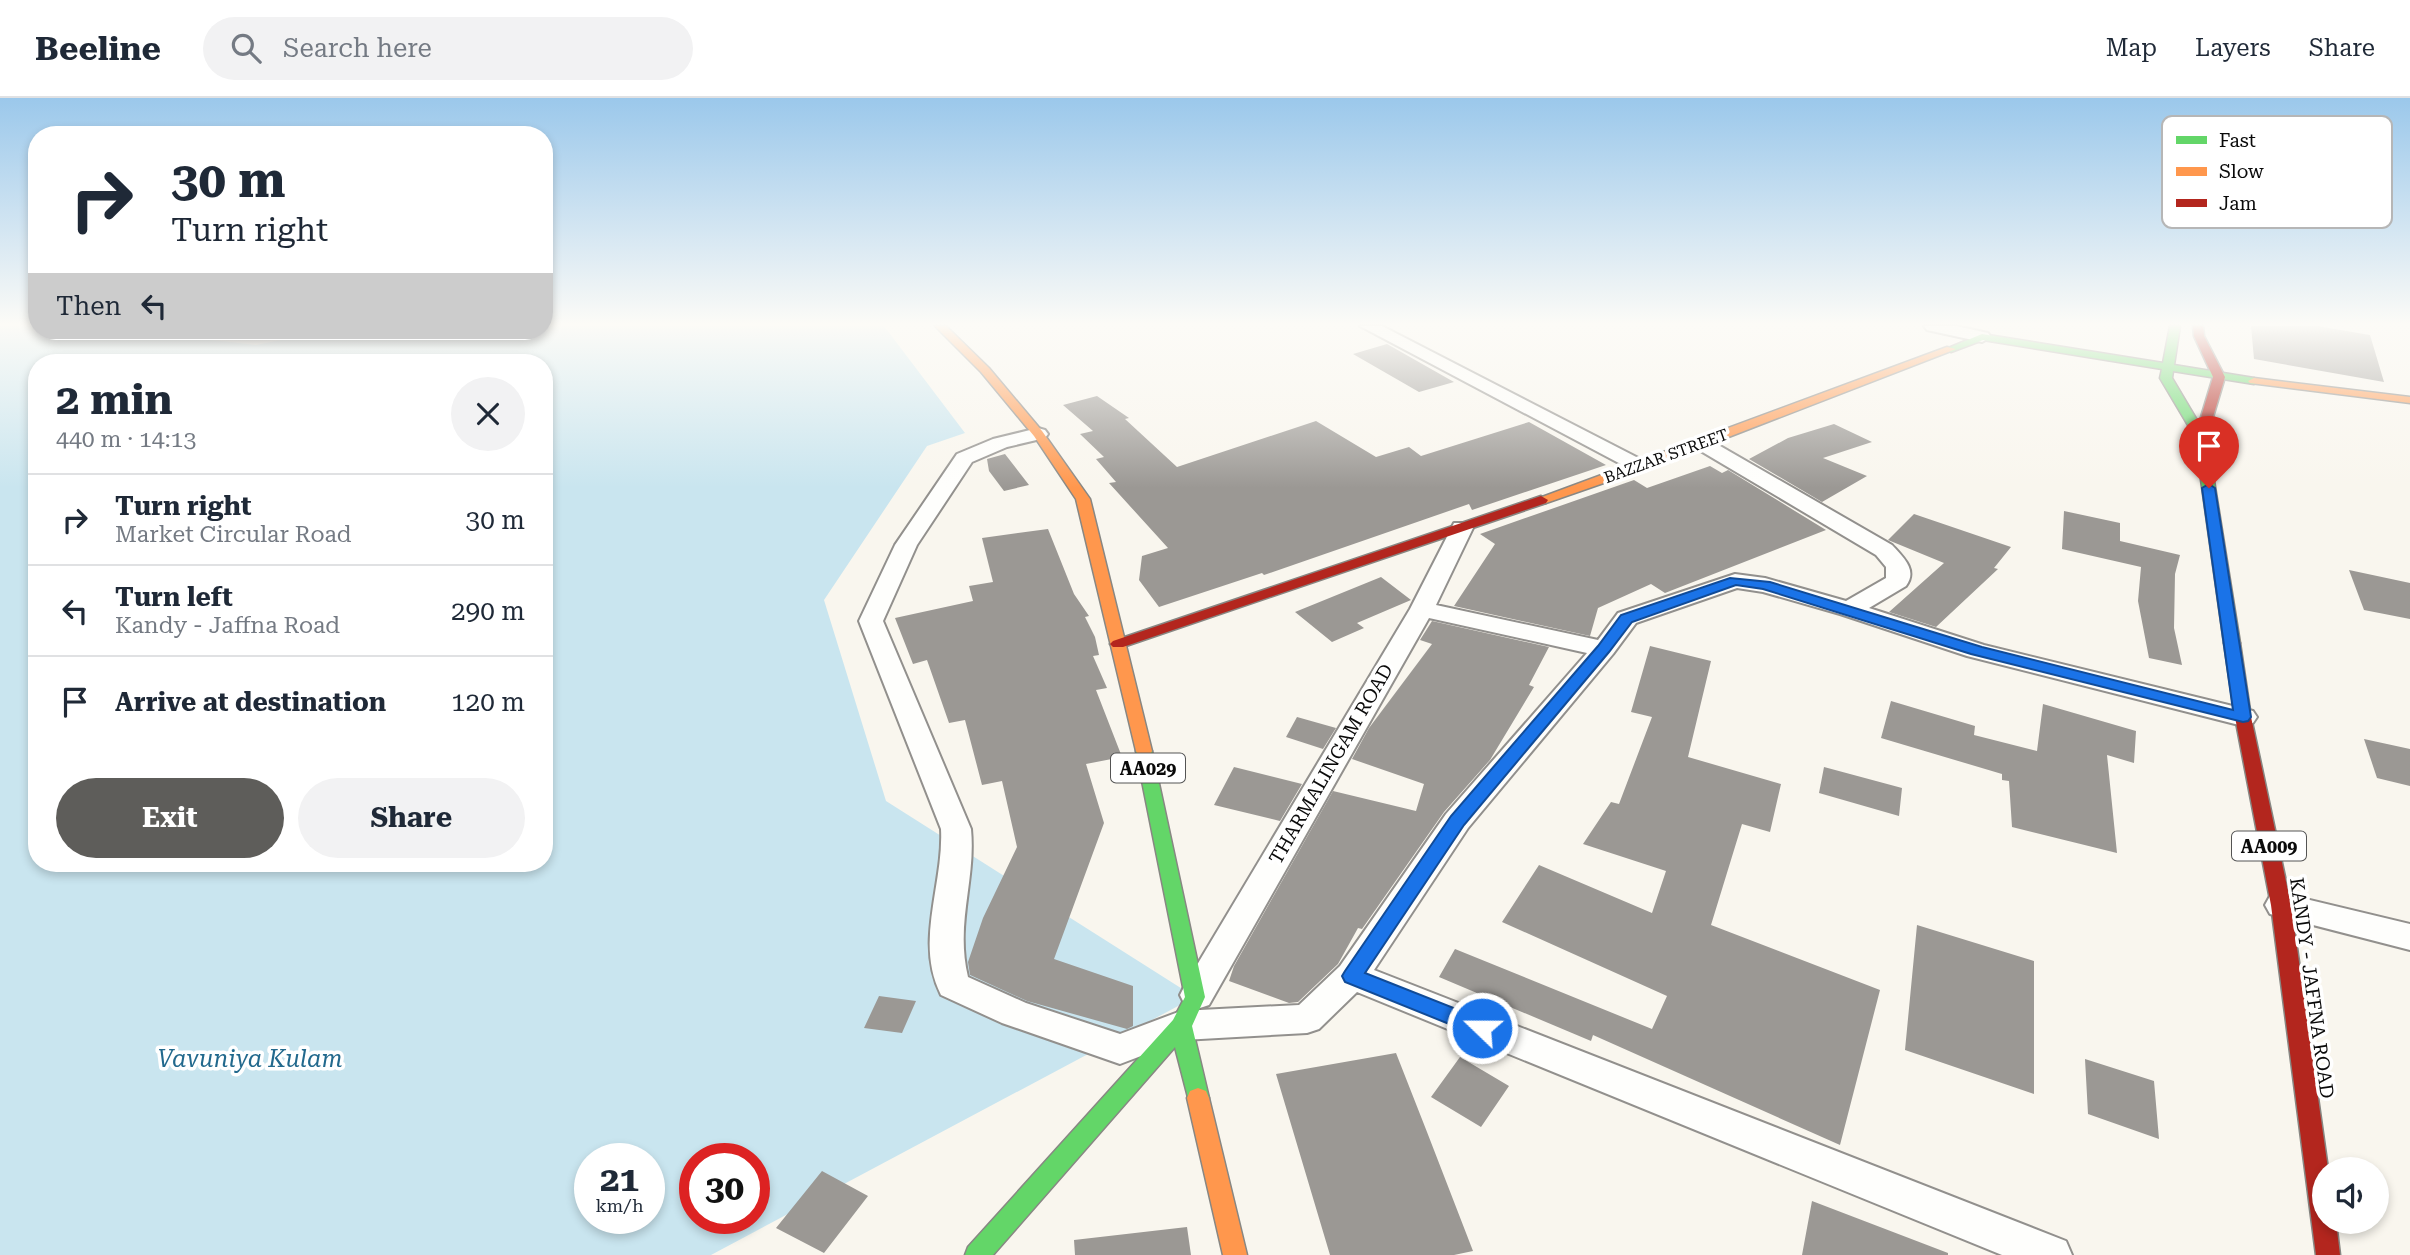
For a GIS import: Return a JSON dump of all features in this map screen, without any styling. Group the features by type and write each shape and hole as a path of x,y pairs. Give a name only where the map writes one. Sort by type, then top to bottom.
{"main road":[{"name":"AA029","path":"993,380 1038,434 1083,499 1156,799 1195,998"},
{"name":"BAZZAR STREET","path":"1118,644 1639,466 1868,380"},
{"name":"KANDY - JAFFNA ROAD","path":"2167,380 2201,437 2243,717 2281,905 2328,1255"},
{"name":"KANDY - JAFFNA ROAD","path":"2201,437 2218,380"},
{"path":"2244,380 2410,400"},
{"path":"976,1255 1181,1026 1195,998"},
{"path":"1181,1026 1235,1255"}],"street":[{"path":"1474,380 1639,466"},
{"path":"1038,434 1000,443 964,458 906,545 871,621 956,829 958,855 946,920 947,959 953,985 1014,1013 1120,1049 1181,1026 1307,1019 1352,976 1457,821 1604,649 1626,618 1735,581 1765,585 1849,609 1976,651 2243,717"},
{"path":"1701,443 1884,551 1898,566 1898,581 1849,609"},
{"name":"THARMALINGAM ROAD","path":"1195,998 1422,609 1462,528"},
{"path":"1422,609 1604,649"},
{"path":"2281,905 2410,937"},
{"path":"1352,976 2051,1255"}],"water":[{"name":"Vavuniya Kulam","path":"0,380 28,380 28,872 553,872 553,380 925,380 965,433 927,446 824,600 886,801 1195,997 770,1224 770,1143 679,1143 679,1234 750,1234 711,1255 0,1255"}],"building":[{"path":"1398,380 1454,382 1419,392"},
{"path":"1097,396 1129,418 1125,419 1177,467 1316,421 1376,457 1409,447 1421,456 1529,422 1606,465 1472,510 1469,504 1264,575 1262,573 1159,607 1139,580 1142,556 1168,548 1109,483 1116,482 1096,459 1104,457 1080,434 1093,431 1063,405"},
{"path":"1834,424 1872,442 1823,458 1867,476 1822,502 1749,459 1788,438"},
{"path":"1005,454 1029,485 1004,491 989,471 987,459"},
{"path":"1710,466 1722,473 1728,470 1826,530 1665,593 1651,584 1598,608 1590,636 1454,606 1495,544 1480,534 1634,480 1647,488"},
{"path":"2064,511 2120,523 2120,541 2180,555 2175,574 2174,628 2182,665 2149,658 2138,601 2141,567 2062,549"},
{"path":"1914,514 2011,547 1994,568 1998,569 1936,627 1889,612 1944,563 1888,540"},
{"path":"1048,529 1074,594 1089,616 1085,617 1095,637 1099,655 1093,656 1107,688 1096,690 1122,757 1086,764 1104,823 1054,959 1133,986 1133,1026 1127,1029 1027,1001 970,975 968,962 983,918 1017,847 1002,781 982,785 965,720 949,723 927,660 913,664 895,618 973,601 969,586 993,582 982,538"},
{"path":"2349,570 2410,583 2410,619 2364,610"},
{"path":"1381,577 1411,600 1357,623 1364,628 1332,642 1295,612"},
{"path":"1432,621 1549,647 1529,685 1534,687 1490,760 1444,812 1362,929 1358,928 1338,964 1298,1002 1289,1003 1229,981 1234,966 1333,791 1416,811 1424,784 1352,759 1369,728 1432,644 1420,640"},
{"path":"1650,646 1711,661 1688,757 1781,784 1770,832 1742,824 1711,925 1880,990 1840,1145 1593,1035 1591,1041 1439,977 1455,949 1652,1029 1667,996 1502,922 1539,865 1652,913 1666,871 1583,844 1611,802 1619,804 1652,717 1631,712"},
{"path":"1891,701 1975,726 1974,735 2037,751 2043,704 2136,731 2134,763 2107,755 2117,853 2012,827 2009,781 2002,780 2002,774 1881,738"},
{"path":"1297,717 1336,728 1323,749 1286,737"},
{"path":"2364,739 2410,749 2410,786 2377,778"},
{"path":"1234,767 1302,784 1280,821 1214,805"},
{"path":"1824,767 1902,788 1899,816 1819,793"},
{"path":"1917,925 2034,961 2034,1094 1905,1050"},
{"path":"879,996 916,1001 902,1033 864,1028"},
{"path":"1396,1053 1473,1251 1454,1255 1330,1255 1276,1074"},
{"path":"1460,1057 1509,1086 1481,1127 1431,1097"},
{"path":"2085,1059 2154,1081 2159,1139 2088,1114"},
{"path":"822,1171 868,1196 824,1253 776,1228"},
{"path":"1812,1201 1948,1253 1948,1255 1802,1255"},
{"path":"1187,1227 1191,1255 1075,1255 1074,1240"}],"traffic: fast":[{"path":"2167,380 2201,437 2232,643"},
{"path":"2248,380 2254,381"},
{"path":"1144,751 1195,997 1181,1026 1198,1098"},
{"path":"977,1255 1181,1026"}],"traffic: slow":[{"path":"993,380 1038,434 1083,499 1144,751"},
{"path":"1541,500 1660,459 1869,380"},
{"path":"2254,381 2410,400"},
{"path":"1198,1098 1235,1255"}],"traffic: jam":[{"path":"2201,437 2218,380"},
{"path":"1118,644 1541,500"},
{"path":"2232,643 2243,717 2281,905 2328,1255"}],"route":[{"path":"1482,1028 1352,976 1457,821 1604,649 1626,618 1735,581 1765,585 1849,609 1976,651 2243,717 2209,488"}]}
